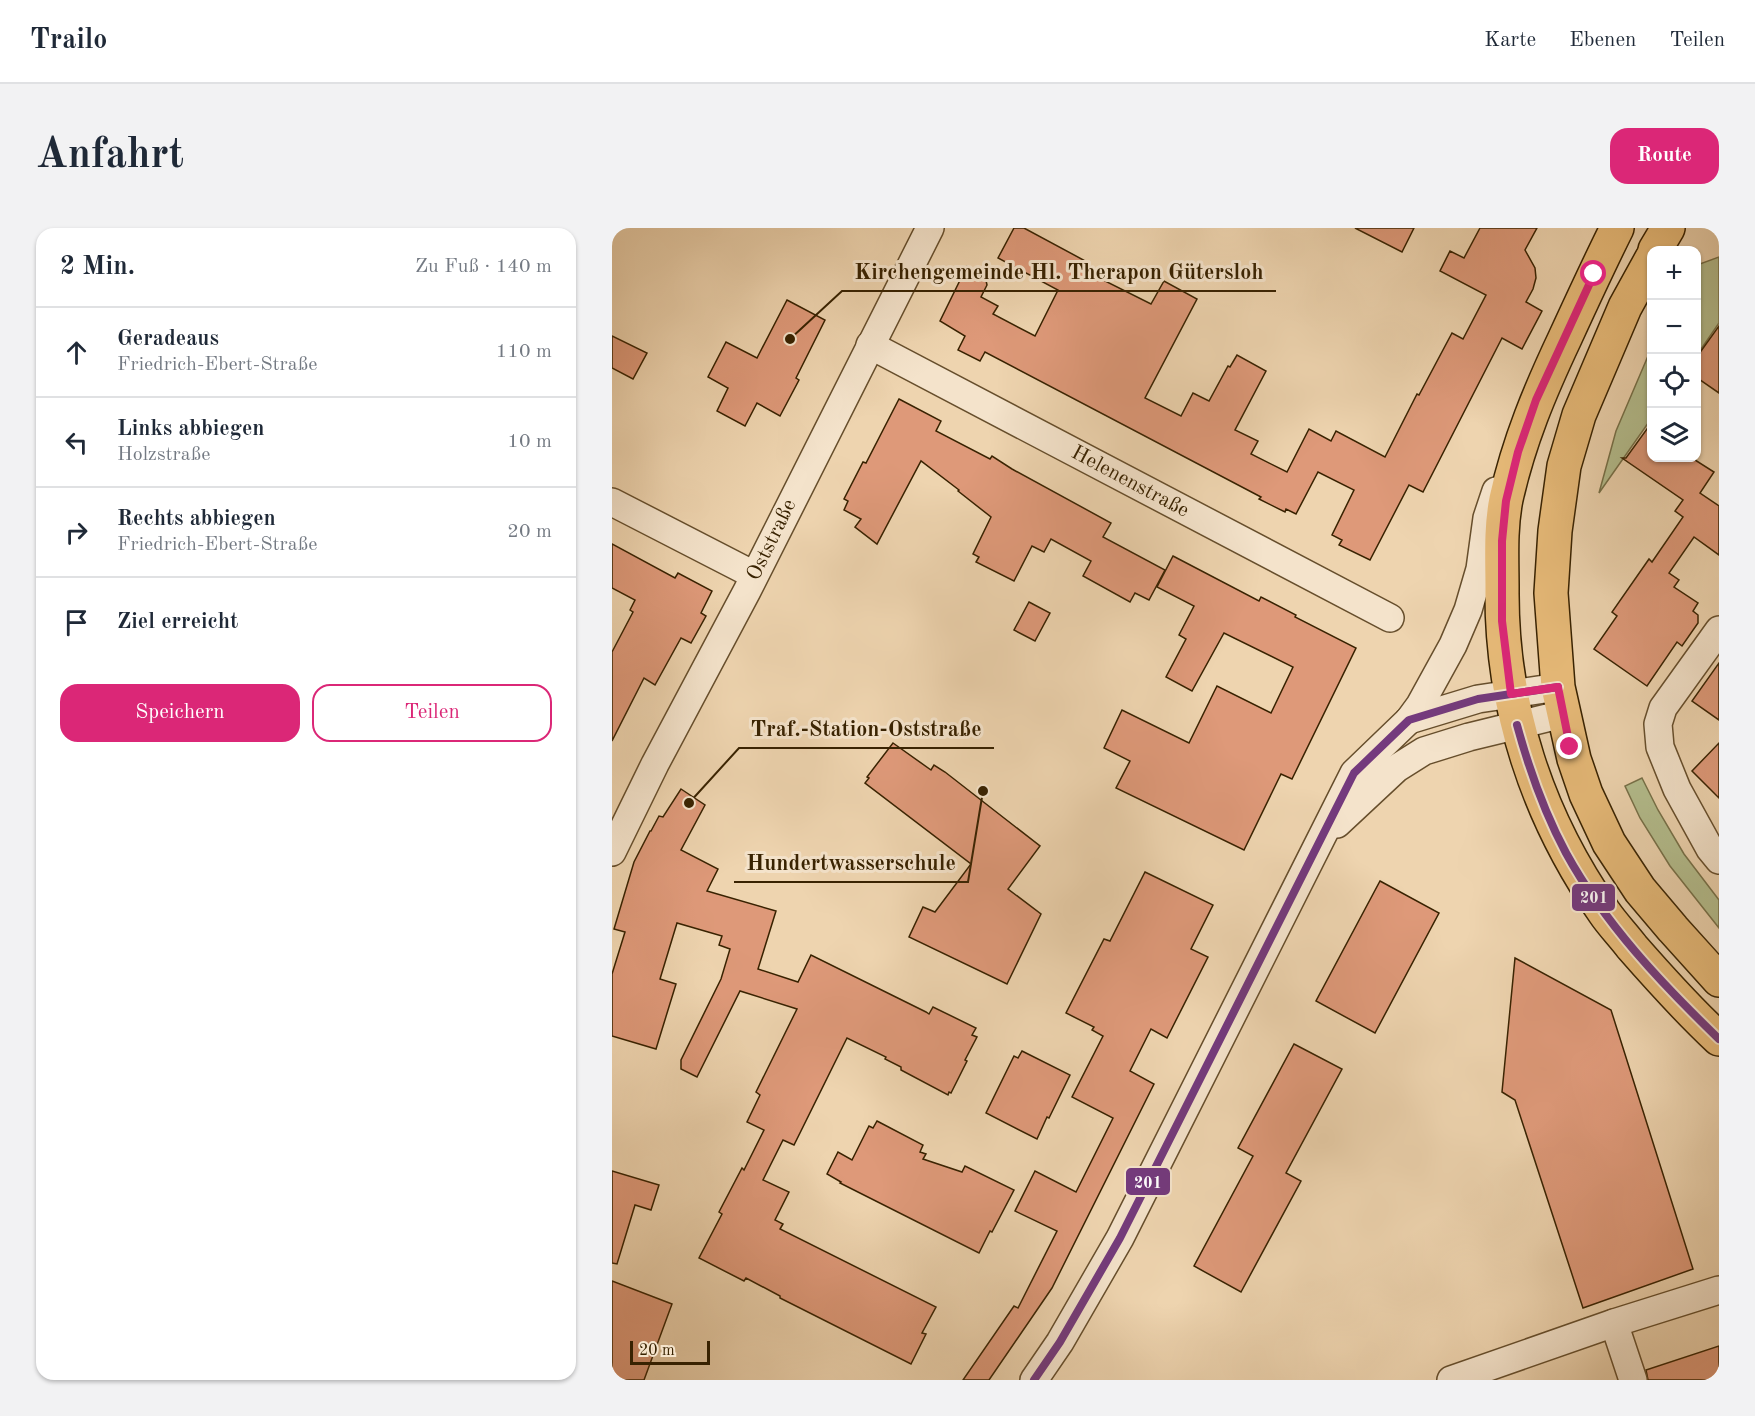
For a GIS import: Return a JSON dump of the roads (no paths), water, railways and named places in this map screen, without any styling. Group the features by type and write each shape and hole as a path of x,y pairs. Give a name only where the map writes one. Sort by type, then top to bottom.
{"main road":[{"path":"1591,228 1594,274"},
{"path":"1617,228 1536,400 1518,452 1506,501 1502,541 1502,621 1514,710 1527,759 1545,808 1574,867 1605,914 1650,967 1719,1039"},
{"path":"1658,246 1668,228"},
{"path":"1647,267 1625,307 1579,415 1564,466 1555,531 1551,593 1560,701 1570,747 1586,794 1609,843 1640,890 1719,980"}],"street":[{"name":"Oststraße","path":"612,852 930,228"},
{"name":"Helenenstraße","path":"870,345 1390,618"},
{"path":"1034,1380 1060,1342 1120,1238 1354,774 1409,720 1420,705 1453,645 1465,619 1480,569 1487,518 1502,475 1518,452"},
{"path":"612,502 754,575"},
{"path":"1719,630 1663,708 1658,724 1660,747 1677,789 1710,849 1719,860"},
{"path":"1409,720 1478,699 1514,710"},
{"path":"1321,840 1397,768 1424,751 1469,737 1514,710 1560,701"},
{"path":"1451,1380 1614,1323 1719,1290"},
{"path":"1614,1323 1633,1380"}],"place":[{"name":"Kirchengemeinde Hl. Therapon Gütersloh","path":"790,339"},
{"name":"Hundertwasserschule","path":"983,791"},
{"name":"Traf.-Station-Oststraße","path":"689,803"}]}
